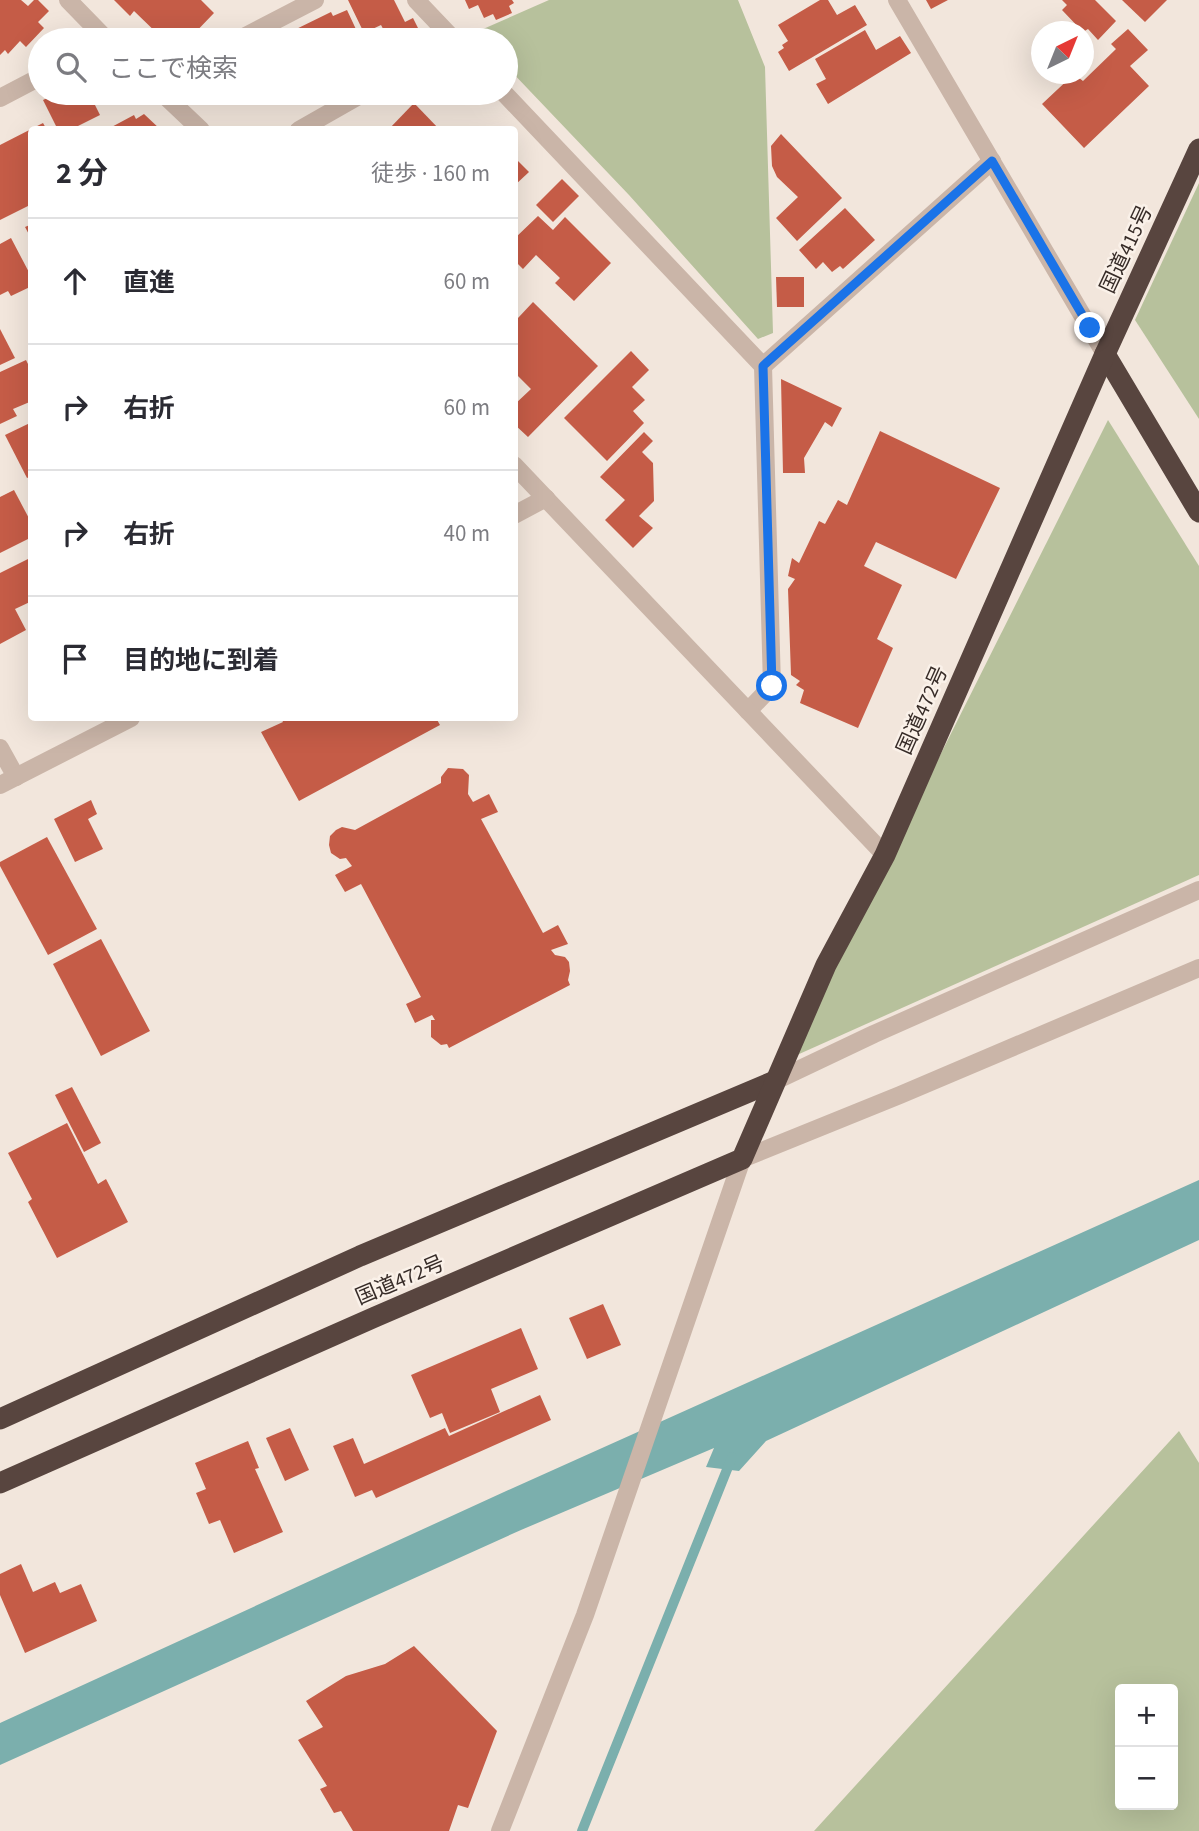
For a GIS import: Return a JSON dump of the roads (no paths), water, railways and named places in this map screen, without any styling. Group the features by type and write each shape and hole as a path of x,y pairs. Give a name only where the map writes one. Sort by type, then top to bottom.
{"highway":[{"name":"国道415号","path":"1105,354 1199,149"},
{"path":"1105,354 1199,512"},
{"name":"国道472号","path":"0,1483 742,1159 826,965 885,855 1105,354"},
{"name":"国道472号","path":"0,1419 373,1251 775,1081"}],"street":[{"path":"68,0 95,28"},
{"path":"261,28 315,0"},
{"path":"416,0 443,28"},
{"path":"897,0 1105,354"},
{"path":"0,98 28,83"},
{"path":"175,105 197,126"},
{"path":"306,126 343,105"},
{"path":"515,105 763,366 772,686 748,711"},
{"path":"763,366 992,161"},
{"path":"518,469 885,855"},
{"path":"518,513 545,498"},
{"path":"0,748 8,781 125,721"},
{"path":"775,1081 874,1034 1199,890"},
{"path":"500,1831 584,1615 742,1159 1199,968"}],"water":[{"path":"1199,1180 1199,1240 766,1441 739,1471 706,1467 714,1448 521,1530 0,1765 0,1723 504,1492"}],"waterway":[{"path":"582,1831 732,1457"}]}
